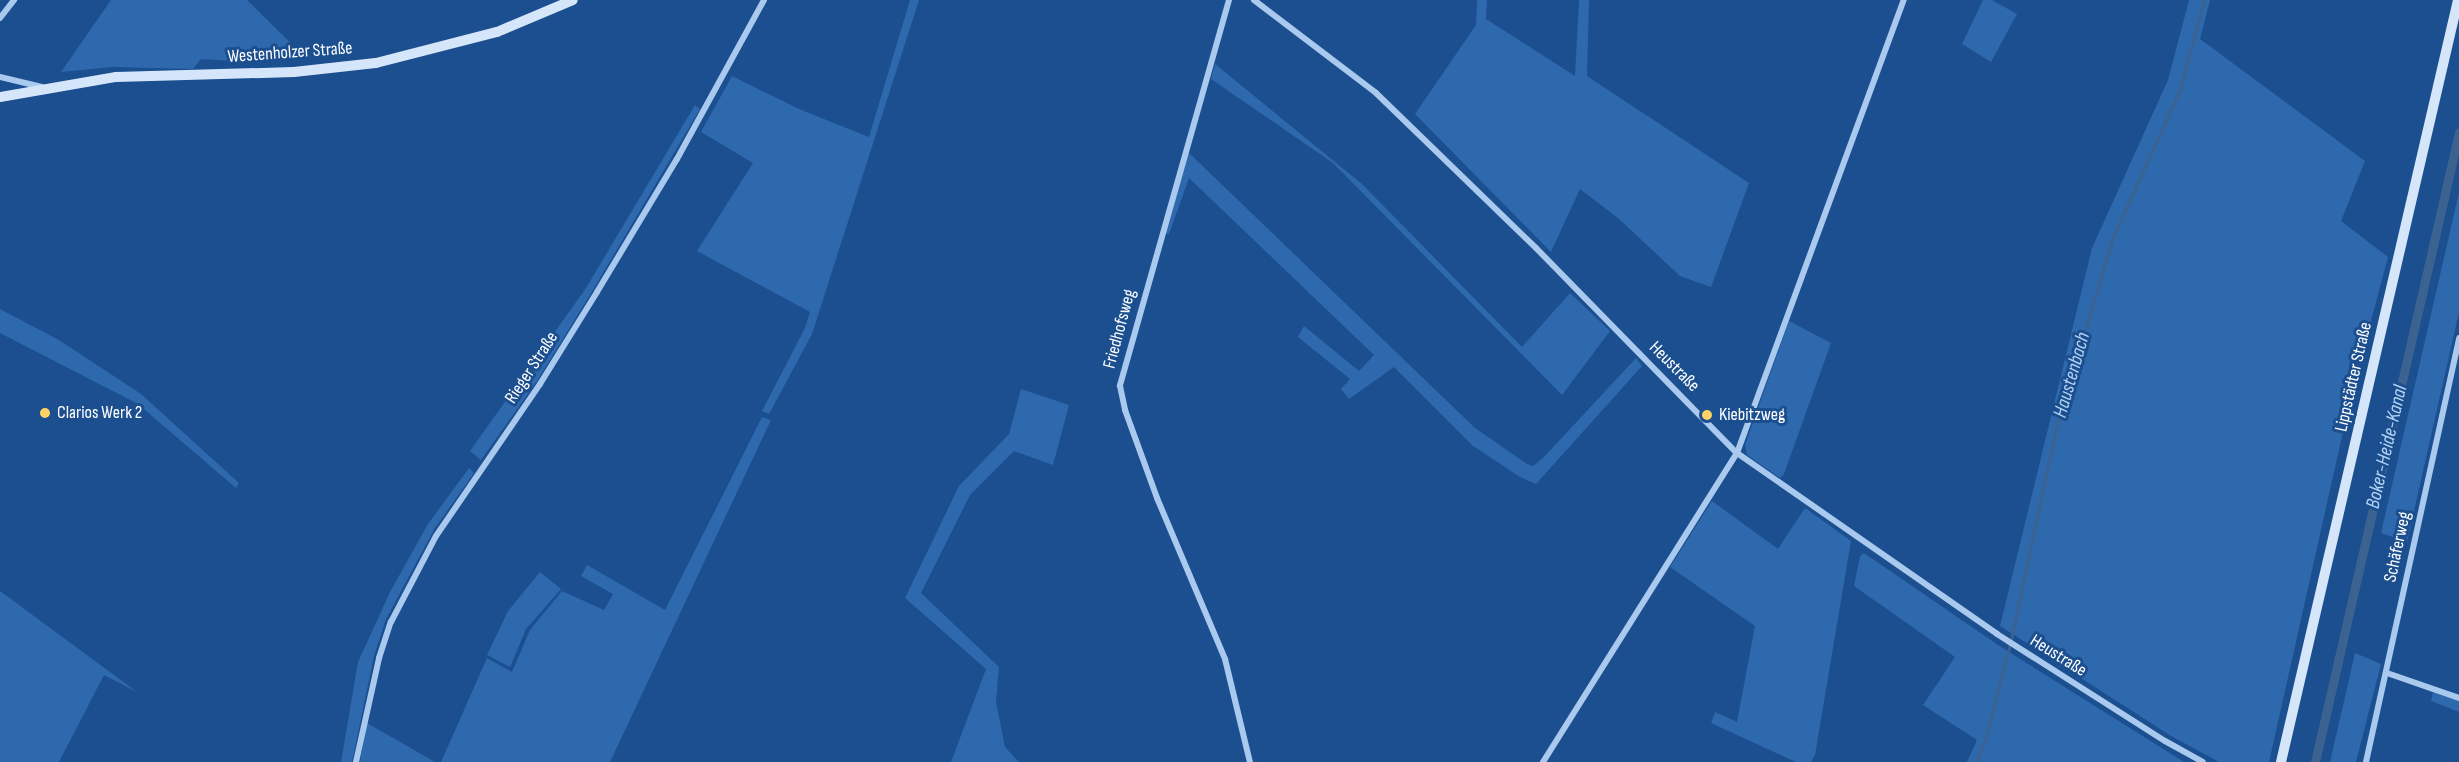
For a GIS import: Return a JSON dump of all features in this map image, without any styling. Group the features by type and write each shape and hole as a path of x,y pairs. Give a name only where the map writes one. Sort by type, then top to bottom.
{"main road":[{"name":"Westenholzer Straße","path":"0,97 46,87 116,77 294,72 376,63 497,32 573,0"},
{"name":"Lippstädter Straße","path":"2281,762 2458,0"}],"street":[{"path":"0,18 14,0"},
{"name":"Rieger Straße","path":"356,762 379,658 391,622 436,536 540,384 597,292 677,159 764,0"},
{"name":"Friedhofsweg","path":"1229,0 1120,386 1125,410 1157,498 1224,659 1250,762"},
{"name":"Heustraße","path":"1254,0 1376,93 1536,248 1737,453 2015,647 2165,741 2204,762"},
{"path":"1543,762 1737,453 1904,0"},
{"path":"0,77 46,87"},
{"name":"Schäferweg","path":"2366,762 2459,338"},
{"path":"2387,673 2459,698"}],"shaded area":[{"path":"111,0 247,0 305,57 247,62 201,59 193,69 113,67 61,72"},
{"path":"910,0 919,0 812,334 769,414 762,411 805,328 810,312 697,251 753,163 701,132 732,76 799,109 869,137"},
{"path":"1477,0 1487,0 1486,19 1575,76 1579,0 1589,0 1587,76 1749,183 1711,287 1680,276 1618,218 1580,189 1551,252 1415,114 1476,25"},
{"path":"1983,0 1992,0 2017,14 1991,62 1962,44"},
{"path":"2189,0 2210,0 2200,39 2365,161 2341,221 2388,257 2352,392 2269,762 2219,762 2171,736 2000,626 2092,248 2168,80"},
{"path":"1215,64 1362,184 1522,347 1570,293 1610,331 1562,395 1333,163 1211,79"},
{"path":"695,105 700,109 593,290 537,381 481,460 470,451 586,288"},
{"path":"1188,152 1475,428 1527,464 1533,466 1544,457 1636,358 1642,366 1536,484 1520,477 1473,446 1394,367 1349,399 1341,389 1350,379 1298,337 1304,326 1359,371 1374,355 1189,178 1169,234 1164,233"},
{"path":"2459,192 2459,312 2407,542 2381,533"},
{"path":"0,309 59,340 141,394 239,483 236,488 138,404 0,333"},
{"path":"1789,321 1831,343 1784,474 1780,478 1747,455 1745,445"},
{"path":"1021,389 1069,405 1053,465 1014,451 970,495 921,593 999,667 996,702 1005,747 1019,762 951,762 986,669 905,598 959,486 1009,434"},
{"path":"762,417 771,420 610,762 441,762 487,658 512,672 530,630 562,591 604,610 613,594 581,576 587,565 665,610"},
{"path":"469,468 474,473 435,528 386,619 374,656 352,762 341,762 358,662 390,592 428,524"},
{"path":"1712,501 1778,549 1805,508 1851,541 1815,755 1811,762 1796,762 1711,723 1715,712 1737,722 1755,626 1670,567"},
{"path":"1864,553 1998,645 2184,762 1967,762 1977,740 1923,705 1955,657 1854,586 1860,556"},
{"path":"540,572 561,589 526,629 510,667 487,655 508,611"},
{"path":"0,591 137,692 104,675 59,762 0,762"},
{"path":"2355,653 2381,664 2356,762 2330,762"},
{"path":"2433,692 2459,701 2459,712 2431,701"},
{"path":"367,723 435,762 360,762"}],"waterway":[{"name":"Haustenbach","path":"1976,762 1985,740 2010,644 2055,433 2112,239 2180,90 2204,0"},
{"name":"Boker-Heide-Kanal","path":"2315,762 2459,132"}],"place":[{"name":"Clarios Werk 2","path":"45,413"},
{"name":"Kiebitzweg","path":"1707,415"}]}
